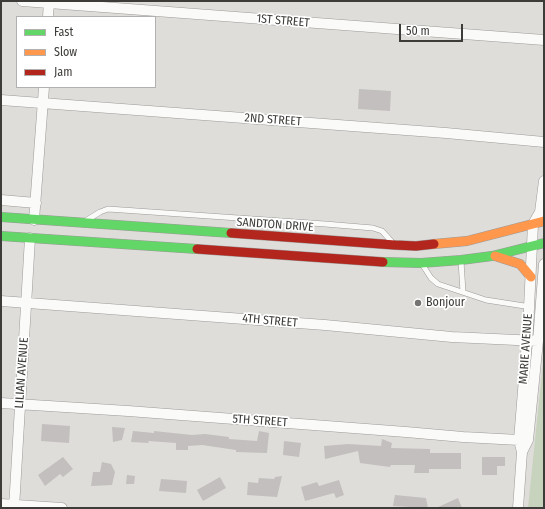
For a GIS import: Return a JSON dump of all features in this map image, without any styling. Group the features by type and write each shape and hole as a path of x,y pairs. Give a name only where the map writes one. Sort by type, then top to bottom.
{"main road":[{"name":"SANDTON DRIVE","path":"1,217 395,246 468,242 533,224"},
{"path":"1,236 421,263 492,256 544,243"},
{"path":"492,256 513,260 520,264 531,277"}],"street":[{"name":"1ST STREET","path":"22,1 544,40"},
{"path":"48,16 49,2"},
{"path":"34,220 44,88"},
{"name":"2ND STREET","path":"1,100 446,133 544,142"},
{"path":"533,224 543,217 544,181"},
{"path":"1,200 36,203"},
{"name":"MARIE AVENUE","path":"518,508 522,452 519,440 527,341 533,224"},
{"name":"LILIAN AVENUE","path":"14,506 30,238"},
{"name":"MARIE AVENUE","path":"522,452 528,440 544,264"},
{"name":"4TH STREET","path":"1,301 326,325 452,337 538,341"},
{"name":"5TH STREET","path":"1,403 128,411 456,437 519,440"},
{"path":"1,504 62,508"}],"lane":[{"path":"83,223 94,214 108,209 324,224 377,229 385,234 395,246"},
{"path":"461,260 463,292"},
{"path":"421,263 434,282 497,302 541,308"}],"green space":[{"path":"544,353 544,508 528,508"}],"building":[{"path":"359,89 391,91 390,111 358,109"},
{"path":"42,424 70,426 69,443 41,441"},
{"path":"112,427 125,428 122,440 113,442"},
{"path":"133,431 154,433 154,431 192,435 205,434 229,437 229,439 257,441 259,431 269,433 267,453 236,452 236,450 202,445 188,446 188,450 176,450 176,443 148,441 149,443 131,442"},
{"path":"382,439 392,443 391,448 430,449 430,453 461,453 461,469 429,469 429,473 414,473 415,465 391,465 390,467 360,463 358,451 325,459 324,446 348,444 381,446"},
{"path":"284,441 301,443 299,457 283,455"},
{"path":"63,457 73,469 63,477 60,474 45,486 38,475"},
{"path":"482,457 505,457 505,466 497,466 497,475 482,475"},
{"path":"102,462 111,464 115,472 112,485 91,486 93,472 100,472"},
{"path":"127,475 135,476 134,484 126,484"},
{"path":"282,476 277,497 247,495 248,482 258,483 259,478 274,479 275,477"},
{"path":"220,477 226,488 203,501 197,490"},
{"path":"161,479 187,481 186,493 159,491"},
{"path":"339,480 344,495 336,498 334,493 305,501 301,487 317,482 319,486"},
{"path":"395,495 426,498 428,508 393,506"},
{"path":"458,498 462,508 436,508"}],"traffic: fast":[{"path":"1,217 231,233"},
{"path":"1,236 197,249"},
{"path":"383,262 421,263 461,260 492,256 544,243"}],"traffic: slow":[{"path":"434,244 467,241 544,221"},
{"path":"495,256 520,264 531,277"}],"traffic: jam":[{"path":"231,233 395,245 416,246 434,244"},
{"path":"197,249 383,262"}],"place":[{"name":"Bonjour","path":"418,303"}]}
